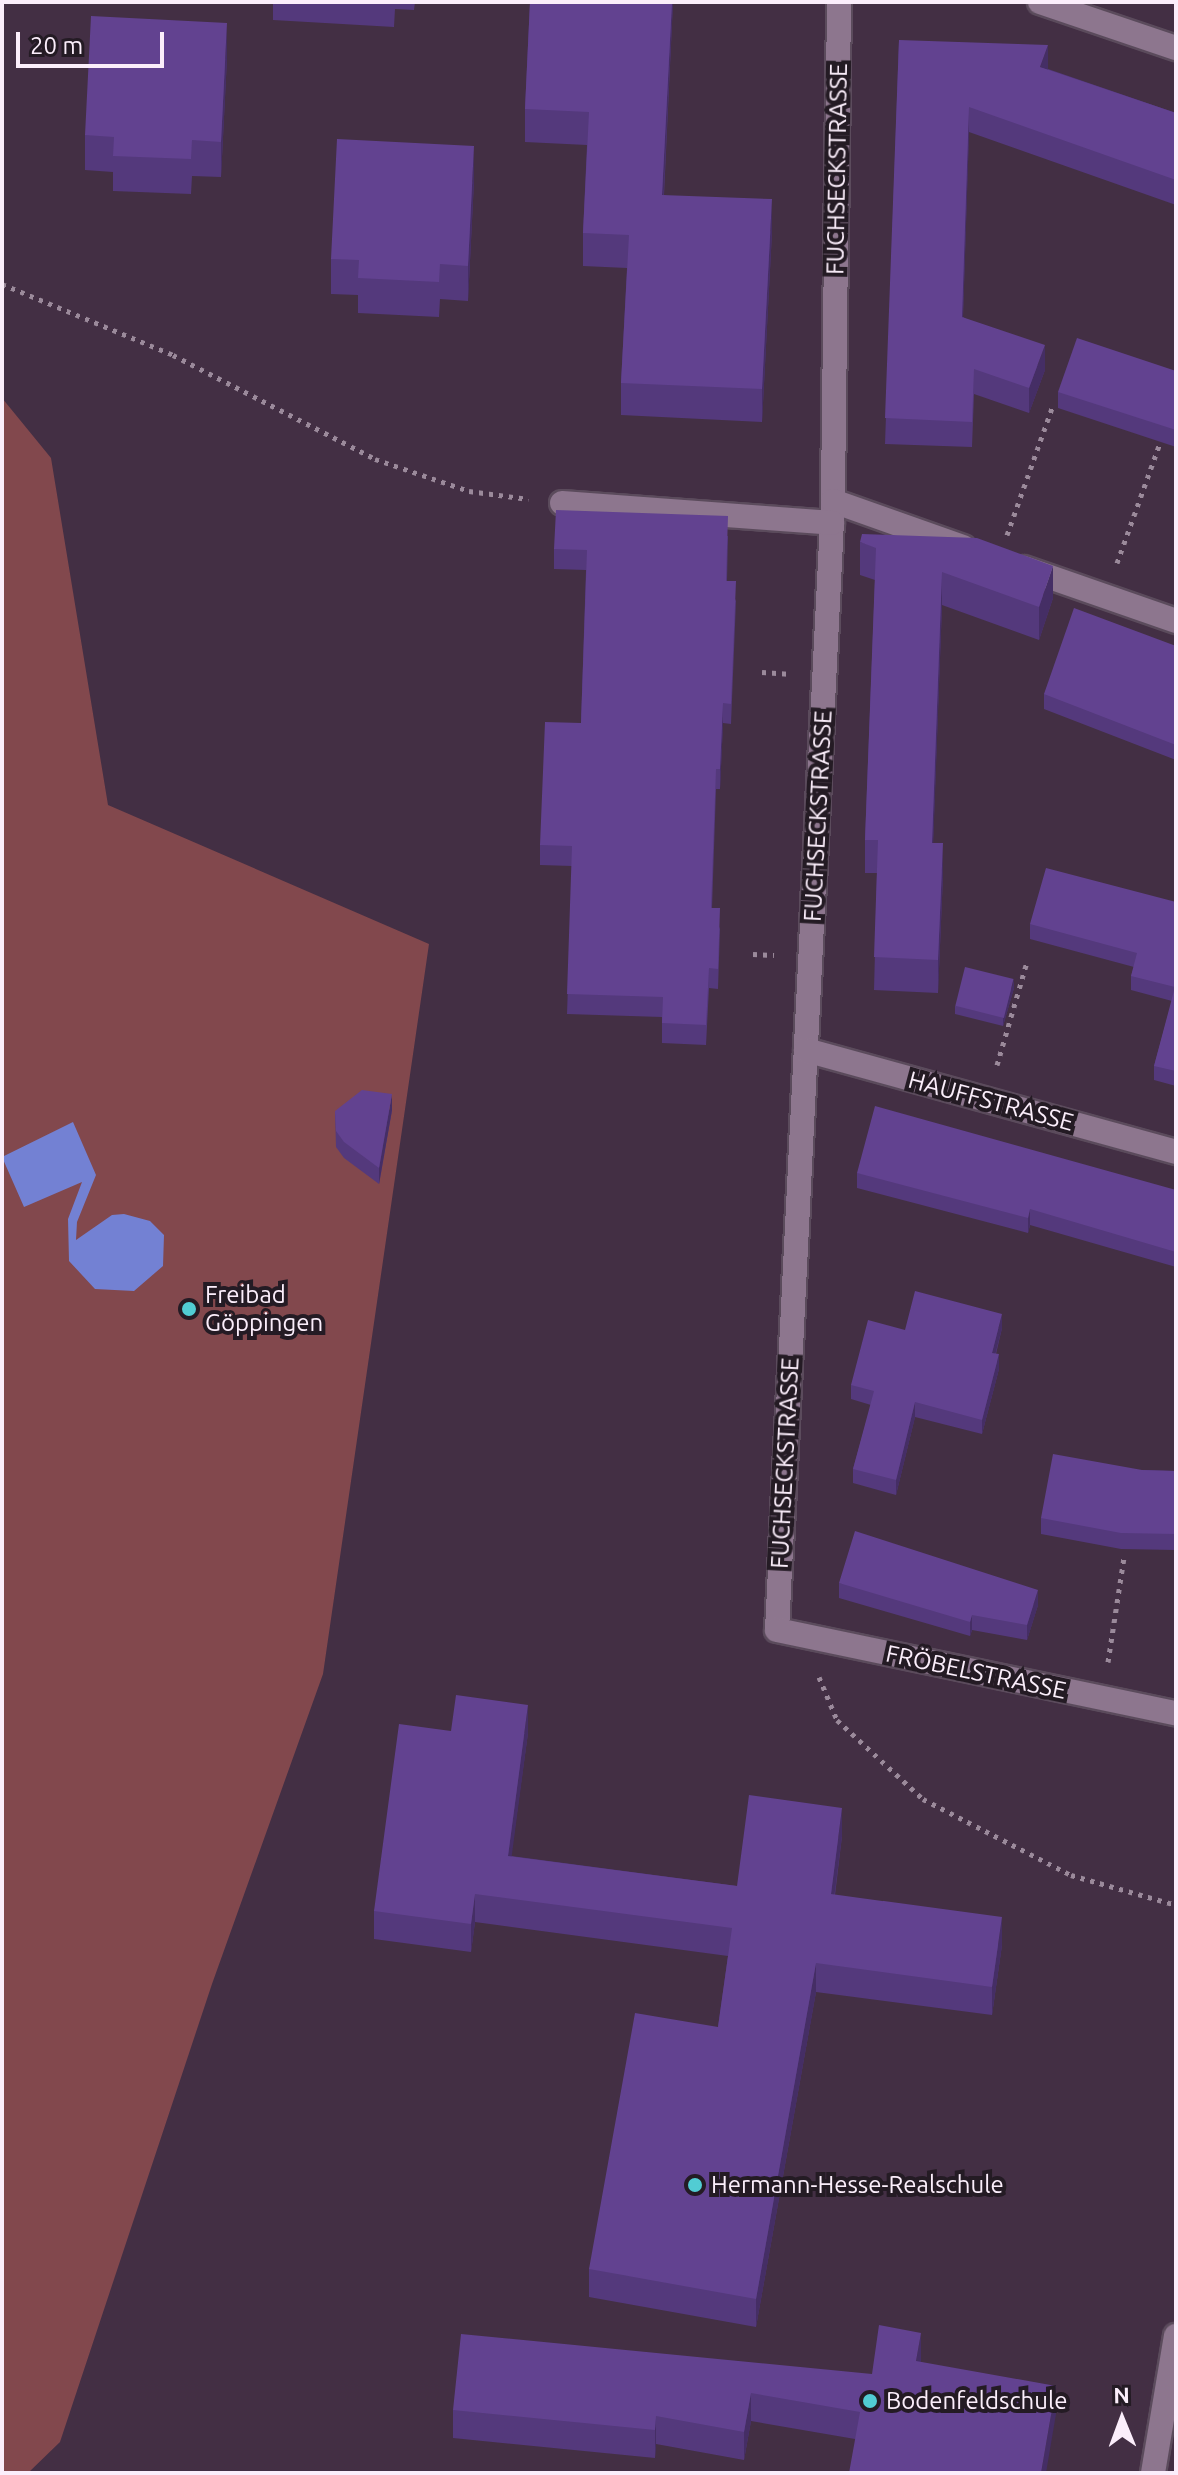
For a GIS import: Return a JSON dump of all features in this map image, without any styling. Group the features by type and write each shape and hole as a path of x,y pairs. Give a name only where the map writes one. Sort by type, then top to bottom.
{"street":[{"name":"FUCHSECKSTRASSE","path":"789,1632 806,1050 833,512 839,2"},
{"path":"1040,2 1176,48"},
{"path":"562,503 833,512 991,556 1176,621"},
{"name":"HAUFFSTRASSE","path":"806,1050 1176,1152"},
{"name":"FRÖBELSTRASSE","path":"789,1632 1176,1713"},
{"path":"1153,2473 1171,2402 1176,2336"}],"path":[{"path":"2,284 173,355 375,459 469,491 562,503"},
{"path":"991,556 1052,408"},
{"path":"1105,597 1160,443"},
{"path":"987,1101 1027,962"},
{"path":"1102,1698 1124,1558"},
{"path":"789,1632 837,1720 923,1799 1071,1875 1176,1905"}],"shaded area":[{"name":"Freibad Göppingen","path":"2,398 51,458 108,805 429,944 323,1674 212,1984 60,2442 28,2473 2,2473"}],"water":[{"path":"73,1122 96,1175 77,1222 76,1240 112,1215 124,1214 150,1221 164,1235 163,1266 134,1291 95,1289 69,1261 68,1219 82,1182 24,1207 2,1157"}],"building":[{"path":"530,2 672,2 662,195 772,199 762,389 621,383 629,235 583,233 589,112 525,109"},
{"path":"91,16 227,23 221,142 192,140 191,159 113,156 114,137 85,135"},
{"path":"899,40 1048,45 1040,67 1176,113 1176,180 969,107 962,317 1045,345 1029,388 974,369 972,422 885,418"},
{"path":"337,139 474,146 468,266 440,264 439,282 358,278 359,260 331,259"},
{"path":"1077,338 1176,371 1176,430 1058,392"},
{"path":"556,510 728,516 726,581 736,581 731,704 723,703 720,769 716,769 711,908 720,908 718,969 709,968 706,1025 662,1023 663,997 567,994 572,846 540,845 545,722 581,723 587,550 554,549"},
{"path":"862,534 977,538 1053,566 1039,607 942,572 932,843 943,843 938,960 874,957 878,840 865,840 876,548 860,542"},
{"path":"1074,608 1176,646 1176,745 1044,694"},
{"path":"1046,868 1176,902 1176,1071 1154,1066 1175,987 1131,976 1137,953 1030,924"},
{"path":"965,967 1014,979 1004,1018 955,1006"},
{"path":"362,1090 392,1094 379,1168 344,1142 336,1131 335,1111"},
{"path":"875,1106 1176,1190 1176,1252 1030,1209 1028,1218 857,1173"},
{"path":"915,1291 1002,1314 992,1353 999,1354 982,1420 915,1402 896,1480 853,1469 874,1391 851,1385 868,1320 905,1330"},
{"path":"1053,1454 1142,1470 1176,1471 1176,1534 1121,1533 1041,1518"},
{"path":"855,1531 1038,1590 1027,1625 972,1615 970,1622 839,1583"},
{"name":"Hermann-Hesse-Realschule","path":"456,1695 528,1705 508,1856 737,1886 749,1795 842,1808 831,1894 1002,1917 992,1987 816,1963 756,2299 589,2269 635,2013 718,2027 732,1928 475,1894 471,1924 374,1911 399,1724 451,1731"},
{"path":"879,2325 921,2333 916,2361 1056,2386 1041,2473 849,2473 860,2412 751,2393 744,2432 656,2416 655,2430 453,2410 461,2334 872,2374"}],"place":[{"name":"Freibad Göppingen","path":"189,1309"},
{"name":"Hermann-Hesse-Realschule","path":"695,2185"},
{"name":"Bodenfeldschule","path":"870,2401"}]}
